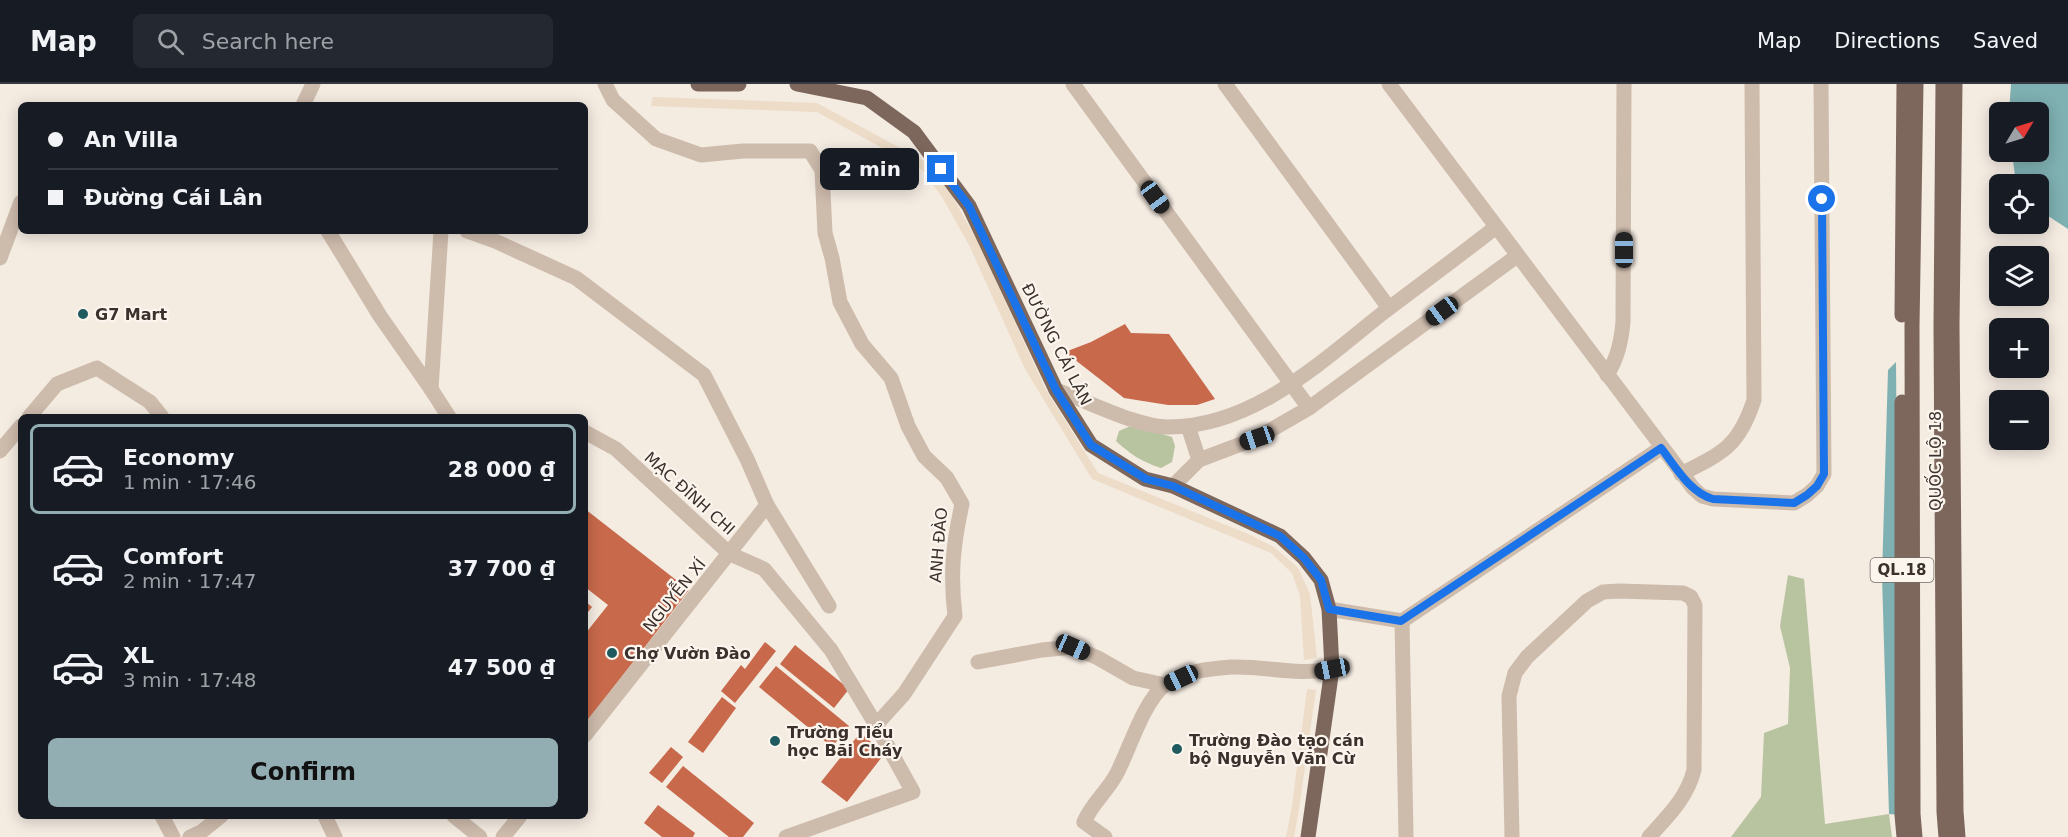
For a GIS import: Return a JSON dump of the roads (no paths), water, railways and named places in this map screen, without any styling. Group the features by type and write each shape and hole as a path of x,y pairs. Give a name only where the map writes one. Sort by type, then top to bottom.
{"main road":[{"path":"698,84 739,84"},
{"name":"ĐƯỜNG CÁI LÂN","path":"797,84 867,99 914,132 969,206 1056,390 1091,445 1146,479 1173,486 1280,536 1304,558 1321,580 1329,609 1332,669 1308,837"},
{"name":"QUỐC LỘ 18","path":"1904,837 1908,815 1907,326 1910,88"},
{"name":"QUỐC LỘ 18","path":"1946,837 1950,811 1947,326 1949,88"},
{"name":"QUỐC LỘ 18","path":"1950,811 1958,837"},
{"name":"QUỐC LỘ 18","path":"1908,815 1915,837"}],"street":[{"path":"304,102 313,84"},
{"name":"ANH ĐÀO","path":"605,84 613,100 656,139 701,154 743,151 810,151 822,170 825,233 840,302 862,344 891,378 908,426 924,456 947,478 962,504 953,546 951,586 955,616 904,694 876,725"},
{"path":"1072,84 1309,408"},
{"path":"1225,84 1389,308"},
{"path":"1389,84 1661,448 1702,496 1713,499 1794,503 1817,486 1824,474 1821,84"},
{"path":"1607,375 1617,359 1622,341 1624,84"},
{"path":"1682,474 1717,456 1733,441 1746,423 1754,400 1752,84"},
{"path":"0,258 18,210"},
{"path":"1056,390 1144,424 1166,427 1188,426 1230,416 1292,384 1496,227"},
{"path":"329,234 380,316 447,414"},
{"path":"431,388 441,234"},
{"path":"475,234 576,278 704,375 747,459 766,505 829,606"},
{"path":"1173,486 1199,460 1257,438 1309,408 1518,256"},
{"path":"32,414 57,384 97,368 150,402 160,414"},
{"path":"1188,426 1199,460"},
{"path":"0,451 18,430"},
{"name":"MẠC ĐĨNH CHI","path":"588,434 616,449 730,554 764,569 831,650 876,725"},
{"path":"1329,609 1401,621 1661,448"},
{"name":"NGUYỄN XÍ","path":"588,731 730,554 766,505"},
{"path":"1512,837 1509,696 1515,673 1527,657 1587,601 1603,592 1683,593 1691,597 1695,605 1694,770 1683,800 1649,837"},
{"path":"1401,621 1406,837"},
{"path":"978,662 1042,650 1073,647 1133,678 1165,685"},
{"path":"1105,837 1084,822 1089,810 1116,776 1145,710 1165,685 1196,670 1234,667 1311,673 1332,669"},
{"path":"786,837 913,792 876,725"},
{"path":"164,819 173,837"},
{"path":"190,837 201,832 217,819"},
{"path":"326,819 335,837"},
{"path":"458,819 480,837"},
{"path":"503,837 518,819"}],"water":[{"path":"2011,84 2068,84 2068,229 2049,217 2049,174 2015,174 2013,162 2049,162 2049,102 2010,102"},
{"path":"1896,362 1900,815 1889,814 1882,576 1888,370"}],"place":[{"name":"G7 Mart","path":"83,314"},
{"name":"Chợ Vườn Đào","path":"612,653"},
{"name":"Trường Tiểu học Bãi Cháy","path":"775,741"},
{"name":"Trường Đào tạo cán bộ Nguyễn Văn Cừ","path":"1177,749"}]}
